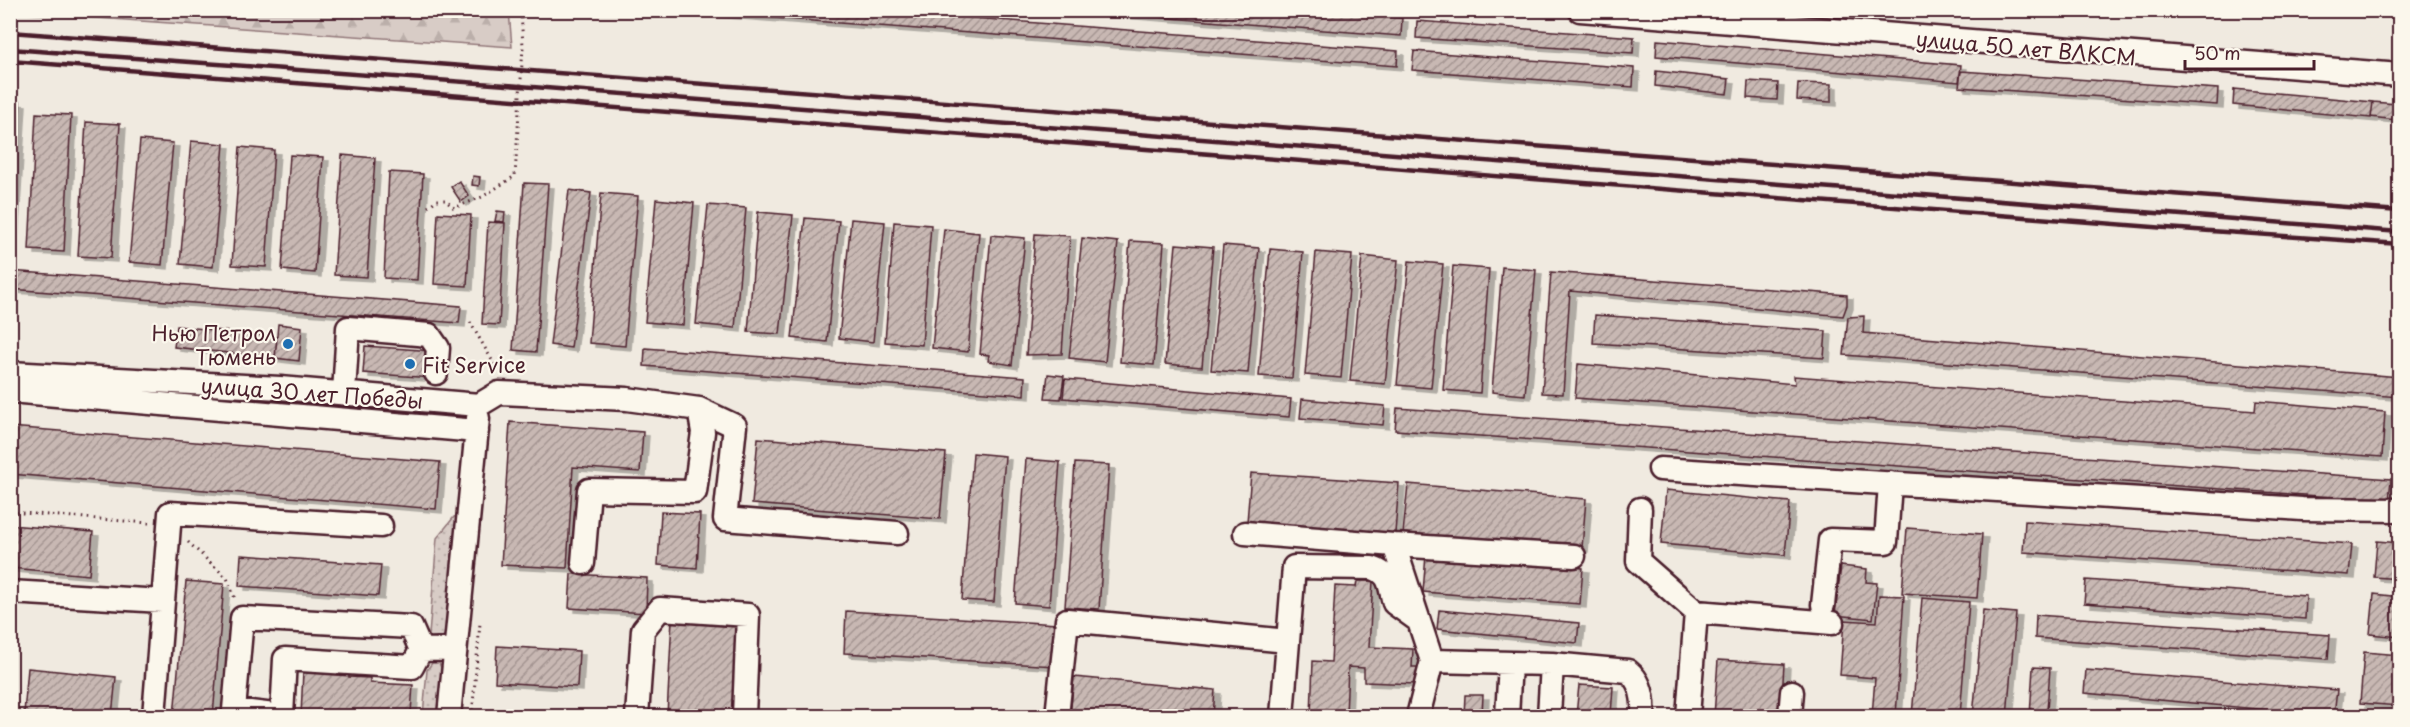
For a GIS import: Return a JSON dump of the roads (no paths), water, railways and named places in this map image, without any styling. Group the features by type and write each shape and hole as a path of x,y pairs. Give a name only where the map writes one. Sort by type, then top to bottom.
{"street":[{"name":"улица 50 лет ВЛКСМ","path":"1580,10 2400,75"},
{"path":"345,393 348,328 429,335 438,348 436,373"},
{"name":"улица 30 лет Победы","path":"10,373 280,388 479,405"},
{"name":"улица 30 лет Победы","path":"10,391 477,431"},
{"path":"449,717 479,405 499,393 627,399 699,409 735,426 725,519 897,533"},
{"path":"583,563 589,490 695,492 703,432 699,409"},
{"path":"1660,469 2302,509 2400,510"},
{"path":"1640,509 1638,561 1696,612 1828,614 1830,540 1886,542 1890,483"},
{"path":"154,717 170,513 381,526"},
{"path":"1245,533 1574,556"},
{"path":"1395,545 1432,661 1418,717"},
{"path":"1281,717 1294,567 1372,567 1383,571 1388,578 1394,603 1419,621"},
{"path":"10,592 162,601"},
{"path":"637,717 643,630 660,609 748,615 744,717"},
{"path":"1688,717 1696,612"},
{"path":"242,618 411,627 421,650 412,667 285,659 282,716 234,710 242,618"},
{"path":"1057,717 1067,620 1288,641"},
{"path":"421,650 455,649"},
{"path":"1432,661 1552,664 1628,671 1640,685 1643,717"},
{"path":"1508,717 1510,663"},
{"path":"1549,717 1552,664"},
{"path":"1790,717 1792,692"}],"railway":[{"path":"10,32 2400,211"},
{"path":"10,49 520,86 2400,232"},
{"path":"10,61 2166,228 2400,244"}],"place":[{"name":"Нью Петрол Тюмень","path":"288,344"},
{"name":"Fit Service","path":"410,364"}]}
